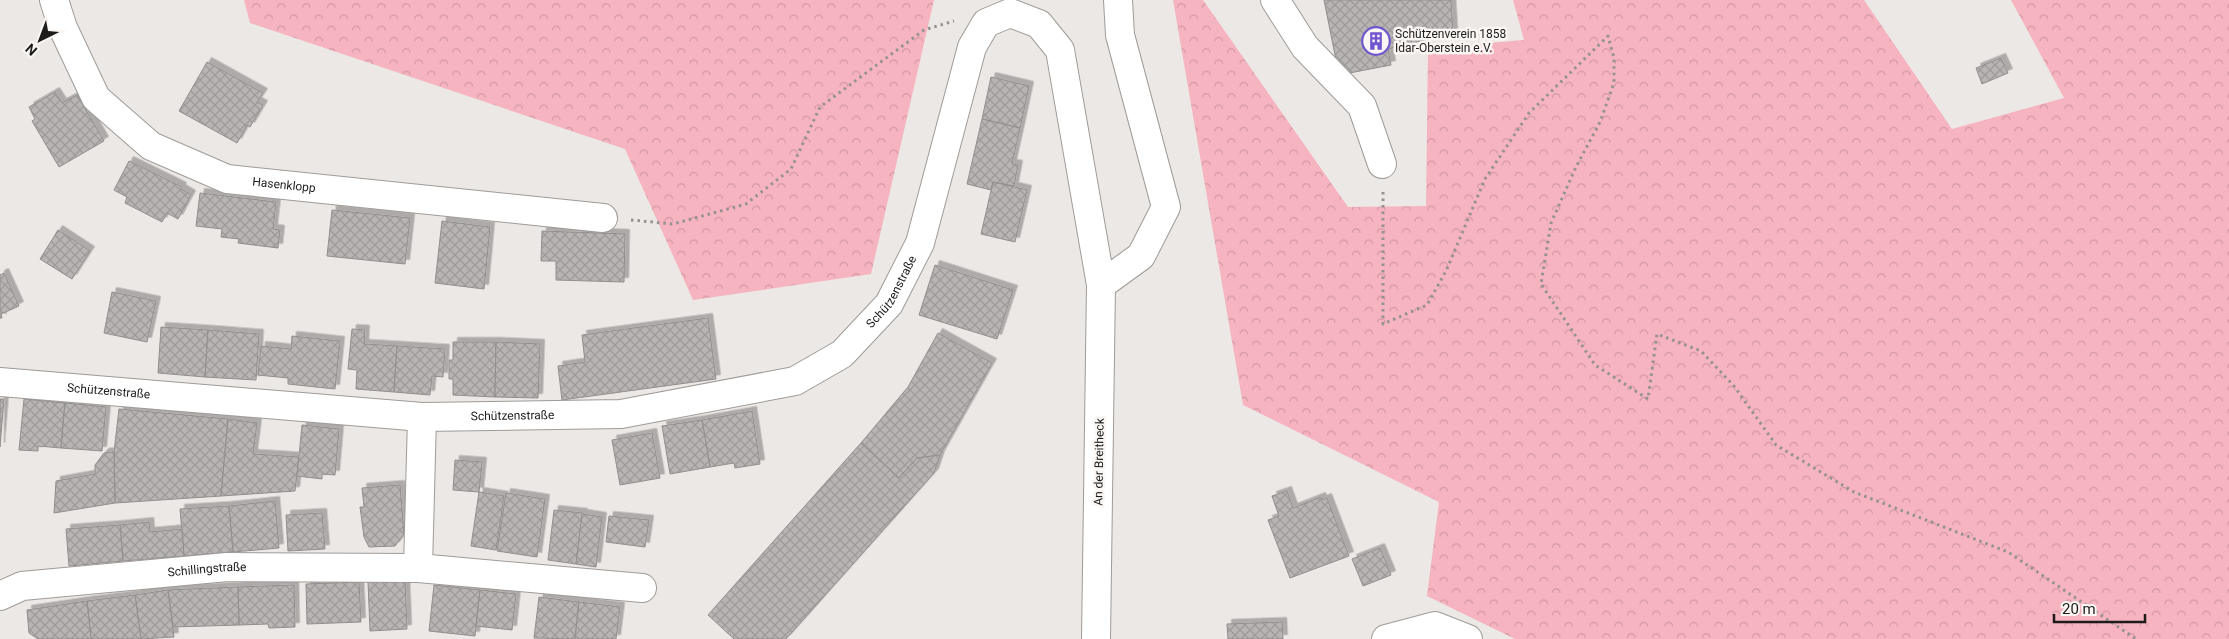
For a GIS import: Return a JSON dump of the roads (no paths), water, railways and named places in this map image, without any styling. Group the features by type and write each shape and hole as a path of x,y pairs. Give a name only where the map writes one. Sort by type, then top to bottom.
{"street":[{"name":"Hasenklopp","path":"54,0 64,28 96,98 152,146 227,179 603,218"},
{"path":"1101,285 1141,256 1166,208 1120,35 1118,0"},
{"path":"1275,0 1305,47 1362,106 1382,164"},
{"name":"Schützenstraße","path":"0,382 422,417 621,414 794,381 842,354 890,304 920,243 972,48 986,23 1010,13 1039,24 1060,50 1101,285"},
{"name":"An der Breitheck","path":"1096,639 1101,285"},
{"path":"418,568 422,417"},
{"name":"Schillingstraße","path":"0,596 22,586 227,567 418,568 642,588"},
{"path":"1386,639 1435,626 1468,639"}],"place":[{"name":"Schützenverein 1858 Idar-Oberstein e.V.","path":"1376,41"}]}
